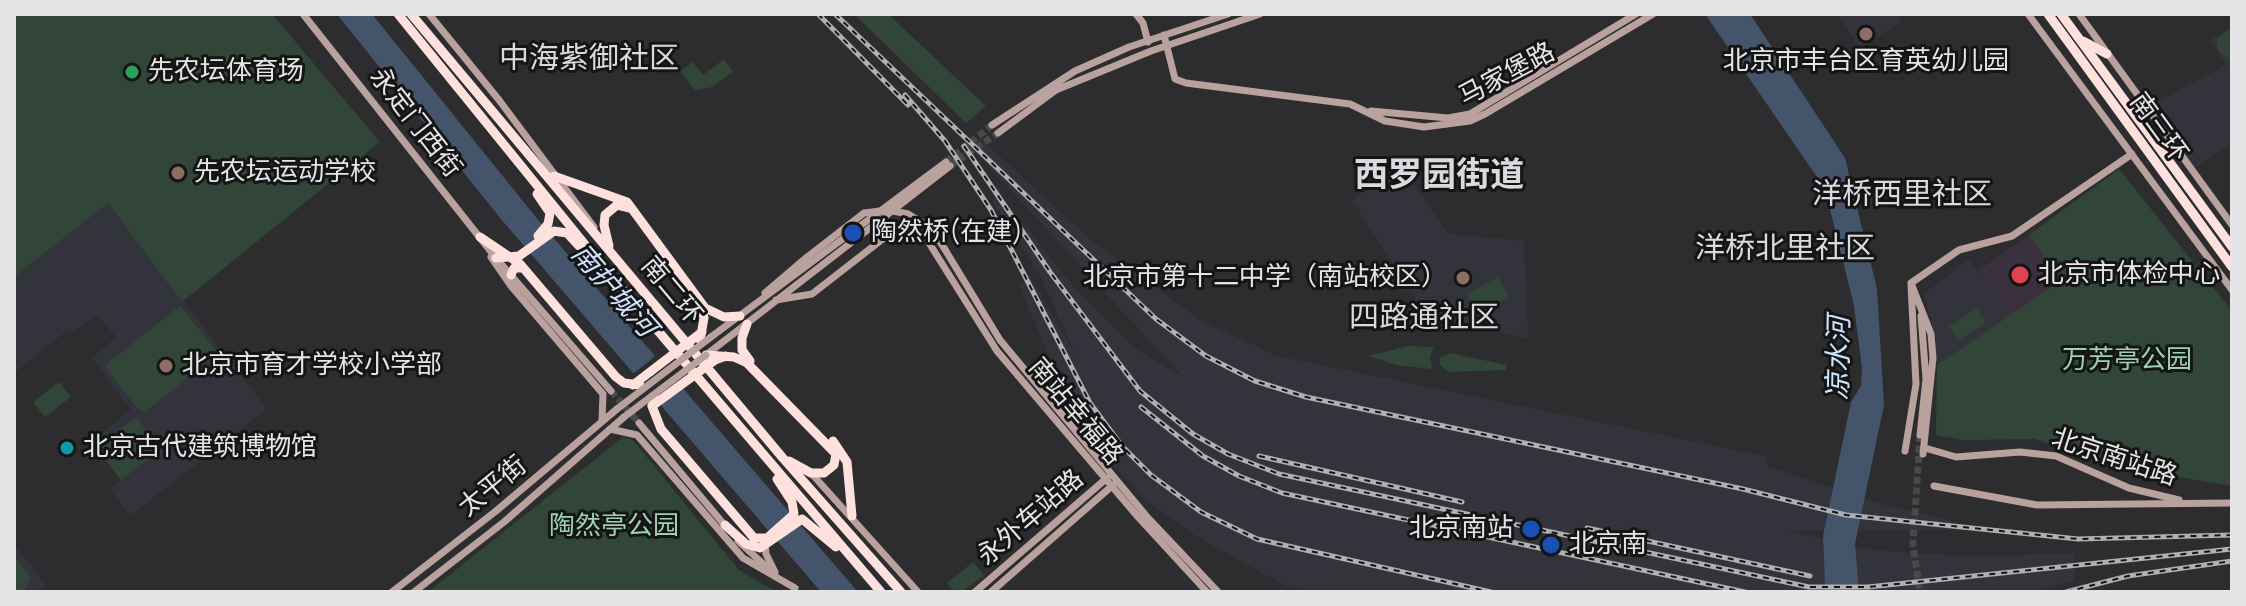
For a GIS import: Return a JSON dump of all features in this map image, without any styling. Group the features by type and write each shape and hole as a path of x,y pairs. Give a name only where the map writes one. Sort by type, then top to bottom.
{"highway":[{"name":"南二环","path":"398,14 600,263 881,592"},
{"name":"南二环","path":"411,14 782,457 901,592"},
{"path":"420,14 428,35"},
{"name":"南三环","path":"2048,14 2232,267"},
{"name":"南三环","path":"2061,14 2232,247"},
{"path":"2080,40 2107,54"},
{"path":"522,166 527,182 550,213 551,228"},
{"path":"554,176 619,197 636,211 701,304 715,315 740,316"},
{"path":"611,253 604,225 605,215 617,205 636,211"},
{"path":"511,258 551,228"},
{"path":"551,228 567,233 587,255 600,263"},
{"path":"480,237 498,255 511,258 526,270 616,377 633,385 647,385"},
{"path":"498,255 522,252"},
{"path":"522,252 526,270"},
{"path":"511,275 516,267 526,270"},
{"path":"699,346 706,334 701,304"},
{"path":"747,324 742,338 746,357 845,455 852,516"},
{"path":"633,385 706,334"},
{"path":"706,355 726,356 747,363 833,449 836,461 830,470 811,473 782,457"},
{"path":"652,406 715,360 726,356"},
{"path":"660,389 652,406 661,429 754,538 767,543"},
{"path":"774,467 796,517"},
{"path":"725,525 751,547 767,543 796,517"},
{"path":"796,517 807,520 833,546 848,554"}],"street":[{"name":"永定门西街","path":"303,14 480,237 511,286 603,394 602,420"},
{"path":"429,14 499,100 611,253"},
{"path":"1136,14 1151,51"},
{"path":"1228,14 1147,40 1053,83 995,129 1056,90 1151,51 1260,14"},
{"name":"马家堡路","path":"1370,112 1448,118 1470,114 1636,14"},
{"name":"马家堡路","path":"1167,46 1175,79 1350,104 1385,121 1424,127 1470,121 1653,14"},
{"path":"2028,14 2232,290"},
{"path":"2079,14 2232,225"},
{"path":"1164,35 1167,46"},
{"path":"1911,283 1959,250 2012,236 2132,154"},
{"name":"太平街","path":"414,592 504,522 624,417 747,324 948,164 756,303"},
{"path":"2222,211 2232,203"},
{"path":"706,334 740,316 774,282 864,213 888,210 917,219 941,243 1000,340 1111,480"},
{"name":"南站幸福路","path":"776,300 812,294 896,233 917,232 931,242 976,322 997,351 1207,592"},
{"path":"498,255 511,275 611,391"},
{"path":"1911,283 1925,346 1926,379 1920,435"},
{"path":"1905,451 1916,384 1911,283"},
{"name":"北京南站路","path":"1911,283 1931,334 1933,358 1924,451 1956,457 2020,452 2056,456 2129,488 2197,503"},
{"name":"太平街","path":"392,592 496,511 602,420 699,346"},
{"path":"639,423 749,553 798,590"},
{"path":"610,429 637,435 743,558 798,590"},
{"path":"811,473 918,592"},
{"name":"南站幸福路","path":"1111,480 1218,592"},
{"name":"永外车站路","path":"975,592 1111,480"},
{"name":"永外车站路","path":"991,592 1111,480"},
{"name":"北京南站路","path":"1934,486 2037,505 2232,503"},
{"path":"767,543 776,574"}],"shaded area":[{"name":"北京市丰台区育英幼儿园","path":"1837,14 1898,14 1902,21 1860,48"},
{"path":"2232,27 2232,143 2193,169 2148,107 2226,65 2210,40"},
{"path":"980,138 1092,241 1201,321 1277,356 1764,456 1768,466 1884,505 1950,520 1951,530 1787,531 1873,550 1974,557 2075,553 2074,580 2034,592 1314,592 1286,586 1199,538 1147,501 1105,456 1068,403 1019,285 1032,280 1078,359 1040,276 992,201 1000,194 1077,291 1133,347 1183,377 970,146"},
{"name":"北京市第十二中学（南站校区）","path":"1402,167 1448,234 1524,241 1528,339 1425,314 1352,200"},
{"name":"北京市育才学校小学部","path":"108,203 267,409 130,516 110,489 121,480 91,442 131,410 92,358 116,337 98,315 72,332 69,329 14,373 14,277"},
{"name":"北京市体检中心","path":"2029,235 2063,280 2010,316 1978,271"},
{"path":"1969,259 2010,316 1937,365 1935,335 1924,294"},
{"path":"14,544 46,585 37,592 14,592"}],"green space":[{"name":"先农坛运动学校","path":"14,14 272,14 380,142 182,302 108,203 14,277"},
{"path":"854,14 888,14 986,106 966,123"},
{"path":"2232,28 2232,60 2218,51 2217,44 2219,37"},
{"path":"724,59 733,72 712,87 695,90 680,71 693,62 703,75"},
{"name":"万芳亭公园","path":"2119,169 2232,311 2232,486 2115,466 2035,439 1964,440 1936,435 1937,365 2062,280 2029,235"},
{"path":"1498,277 1509,297 1479,314 1467,294"},
{"path":"180,306 218,353 145,412 138,409 104,366"},
{"path":"1976,308 1986,322 1959,341 1949,327"},
{"path":"1408,346 1434,347 1430,357 1432,369 1396,365 1368,356"},
{"path":"1450,353 1507,365 1506,370 1448,372 1440,365 1440,358"},
{"path":"59,382 71,397 45,417 33,402"},
{"path":"136,417 161,449 121,480 96,448"},
{"name":"陶然亭公园","path":"623,437 633,440 739,570 776,592 428,592"},
{"path":"14,556 31,577 24,592 14,592"},
{"path":"973,562 984,575 962,592 955,592 947,583"}],"water":[{"name":"南护城河","path":"337,14 372,14 539,221 858,592 821,592 501,219"},
{"path":"1705,14 1750,14 1845,158 1877,289 1884,405 1855,544 1859,592 1826,592 1825,585 1823,536 1851,402 1861,386 1862,368 1854,306 1828,201 1819,180"}],"pier":[{"path":"658,354 686,386 662,404 659,413 629,377"}],"tunnel":[{"path":"946,162 992,125"},
{"path":"950,166 998,133"},
{"path":"611,391 639,423"},
{"path":"1920,435 1913,545 1920,592"}],"railway":[{"path":"818,14 908,105"},
{"path":"835,14 1156,319 1206,356 1255,381 1306,397 1743,489 1846,515 2078,539 2232,535"},
{"path":"905,95 945,141 991,210 1090,403 1122,446 1151,475 1201,512 1257,539 1491,592"},
{"path":"964,146 1050,272 1140,391 1193,434 1228,454 1279,474 1809,587 1868,587 2232,549"},
{"path":"1141,407 1203,456 1239,476 1282,493 1745,592"},
{"path":"1259,456 1462,502"},
{"path":"1587,528 1810,576"},
{"path":"2066,592 2128,576 2232,561"}],"place":[{"name":"北京市丰台区育英幼儿园","path":"1866,34"},
{"name":"先农坛体育场","path":"132,72"},
{"name":"先农坛运动学校","path":"178,173"},
{"name":"陶然桥(在建)","path":"853,233"},
{"name":"北京市体检中心","path":"2020,275"},
{"name":"北京市第十二中学（南站校区）","path":"1463,278"},
{"name":"北京市育才学校小学部","path":"166,366"},
{"name":"北京古代建筑博物馆","path":"67,448"},
{"name":"北京南站","path":"1531,529"},
{"name":"北京南","path":"1551,545"}],"district":[{"name":"中海紫御社区","path":"589,60"},
{"name":"西罗园街道","path":"1439,176"},
{"name":"洋桥西里社区","path":"1902,196"},
{"name":"洋桥北里社区","path":"1785,250"},
{"name":"四路通社区","path":"1424,319"}],"water label":[{"name":"凉水河","path":"1840,358"}]}
